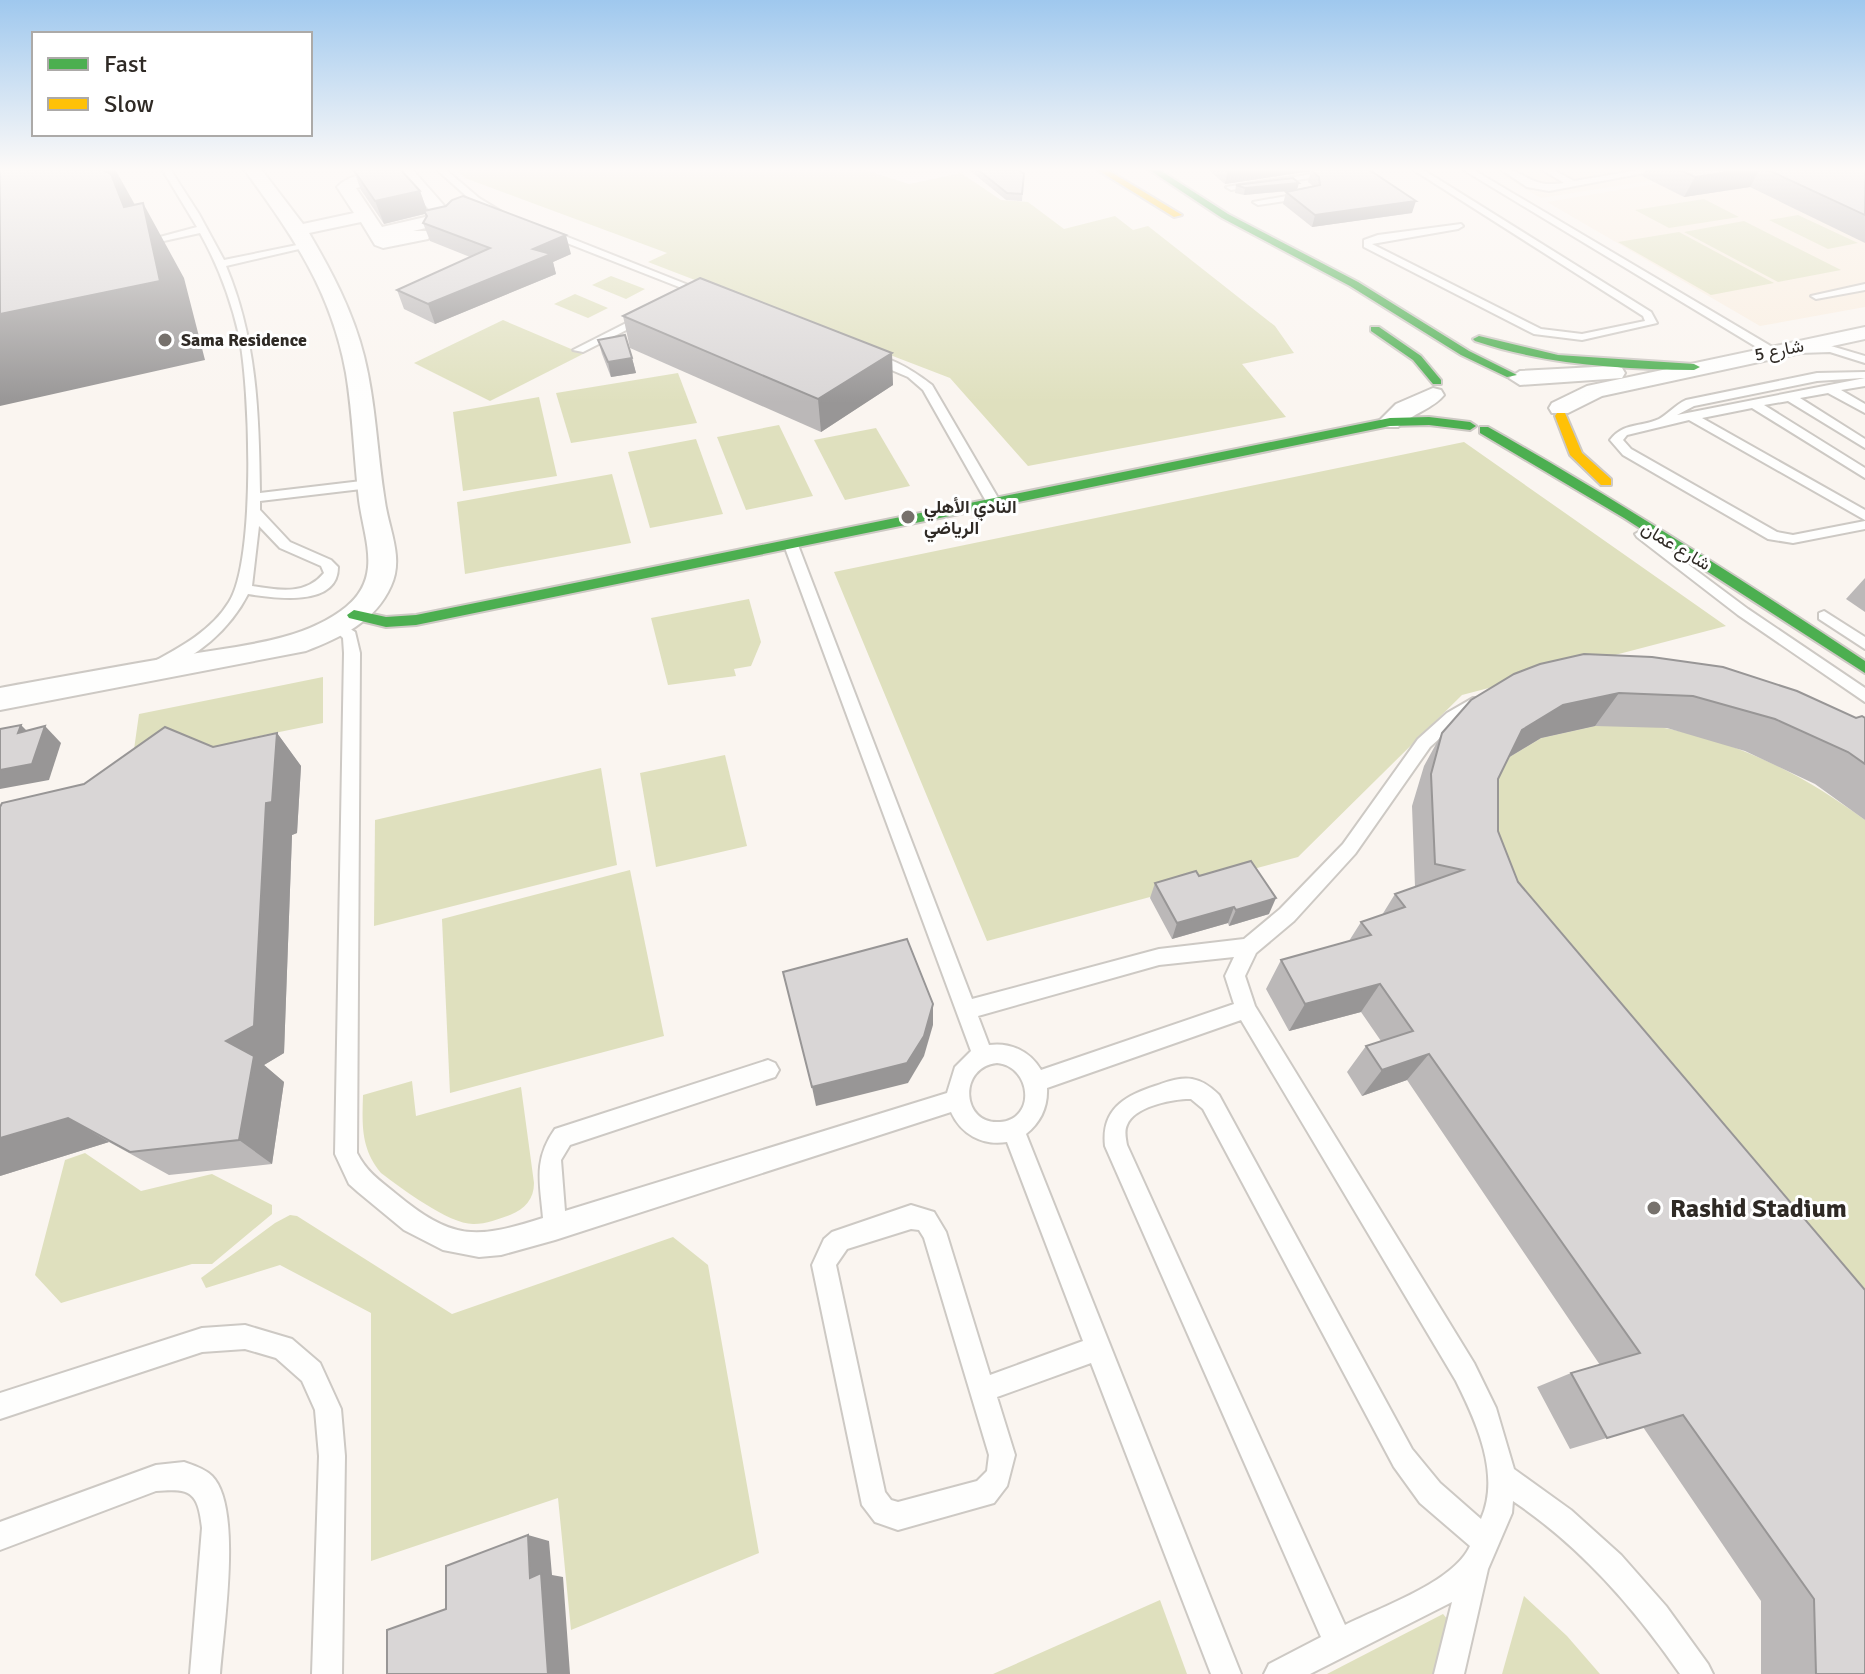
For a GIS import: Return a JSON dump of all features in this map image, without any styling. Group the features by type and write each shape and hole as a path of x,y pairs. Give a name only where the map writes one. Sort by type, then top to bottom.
{"street":[{"path":"0,699 296,644 346,620 370,600 383,575 383,552 375,522 349,340 307,247"},
{"path":"1284,247 1354,284 1490,344 1527,355 1581,363 1694,367"},
{"path":"1354,284 1449,344 1551,395 1556,418"},
{"path":"1358,319 1403,346 1435,388 1445,411 1477,428"},
{"name":"شارع 5","path":"1556,418 1595,391 1694,367 1859,339"},
{"name":"شارع 5","path":"1515,376 1694,367"},
{"path":"1390,422 1404,409 1460,372 1515,376"},
{"name":"شارع عمان","path":"1556,418 1578,462 1811,609 1865,638"},
{"path":"346,620 416,620 1390,422 1429,421 1527,434"},
{"name":"شارع عمان","path":"1477,428 1557,471 1726,576 1865,668"},
{"path":"191,663 287,635 336,609 348,599 365,576 375,522"}],"lane":[{"path":"151,670 202,639 228,614 244,589 254,505 249,364 221,264 212,247"},
{"path":"221,264 274,247"},
{"path":"587,247 712,296"},
{"path":"1371,247 1527,329 1550,335 1592,336 1652,323 1647,314 1541,247"},
{"path":"1596,247 1772,352 1831,349 1865,360"},
{"path":"1816,296 1865,287"},
{"path":"684,297 697,290"},
{"path":"579,350 658,310"},
{"path":"857,352 912,375 928,388 994,503"},
{"path":"1666,421 1675,410 1690,403 1817,377 1865,375"},
{"path":"1865,382 1666,421 1619,434 1618,444 1773,536 1793,539 1865,525"},
{"path":"1832,390 1865,409"},
{"path":"1790,397 1865,444"},
{"path":"1754,404 1865,474"},
{"path":"1690,416 1865,516"},
{"path":"254,505 295,491 369,476"},
{"path":"244,589 295,595 318,587 331,574 331,567 326,563 285,545 254,505"},
{"path":"1627,517 1661,552 1865,696"},
{"path":"791,545 983,1056"},
{"path":"1811,609 1865,644"},
{"path":"346,620 352,653 346,1154 357,1176 429,1235 444,1242 481,1247 555,1228 956,1100"},
{"path":"1449,1674 1474,1569 1498,1513 1503,1478 1483,1408 1465,1372 1246,1009 1235,976 1249,947 1320,882 1349,849 1424,743 1453,717 1500,693"},
{"path":"966,1010 1159,957 1249,947"},
{"path":"1036,1082 1246,1009"},
{"path":"999,1055 1015,1059 1027,1068 1036,1082 1038,1101 1030,1118 1013,1130 995,1132 977,1127 964,1116 956,1100 961,1073 970,1063 983,1056 999,1055"},
{"path":"555,1228 550,1160 563,1137 768,1070"},
{"path":"1339,1645 1116,1146 1115,1125 1124,1108 1178,1089 1196,1090 1211,1102 1403,1458 1430,1493 1487,1542"},
{"path":"1013,1130 1226,1674"},
{"path":"911,1217 926,1220 934,1232 983,1390 1002,1455 1001,1471 995,1484 984,1493 898,1516 887,1515 877,1506 872,1495 824,1275 824,1265 832,1247 840,1240 911,1217"},
{"path":"0,1406 202,1340 245,1337 283,1348 311,1372 328,1409 332,1456 327,1674"},
{"path":"983,1390 1097,1348"},
{"path":"0,1536 156,1478 184,1475 202,1485 213,1503 216,1528 205,1674"},
{"path":"1503,1478 1545,1505 1585,1537 1628,1582 1698,1674"},
{"path":"1279,1674 1448,1589 1474,1569"}],"shaded area":[{"path":"1625,247 1865,247 1865,307 1760,326"}],"green space":[{"path":"651,247 1175,247 1275,326 1294,353 1242,364 1286,417 1028,466 950,378 648,262 667,253"},
{"path":"1627,247 1707,247 1774,283 1711,295"},
{"path":"1712,247 1796,247 1841,270 1778,282"},
{"path":"611,276 645,289 626,299 592,285"},
{"path":"575,294 608,308 588,318 554,304"},
{"path":"503,320 583,354 490,401 414,363"},
{"path":"678,373 697,423 571,443 556,393"},
{"path":"539,397 557,476 463,491 453,412"},
{"path":"779,425 813,496 746,510 717,437"},
{"path":"876,428 910,486 845,500 814,440"},
{"path":"696,439 723,514 650,528 628,452"},
{"path":"1464,442 1726,626 1462,695 1298,857 987,941 834,572"},
{"path":"612,474 631,543 465,574 457,502"},
{"path":"749,599 761,642 751,666 734,669 736,676 668,685 651,618"},
{"path":"323,677 323,723 236,741 204,761 128,792 139,714"},
{"path":"1595,726 1661,727 1723,744 1796,776 1865,820 1865,1366 1540,969 1477,810 1501,762 1541,738"},
{"path":"725,755 747,846 656,867 640,773"},
{"path":"601,768 617,865 374,926 375,820"},
{"path":"630,870 664,1036 450,1093 442,919"},
{"path":"412,1081 416,1116 521,1087 534,1183 530,1199 520,1210 492,1221 464,1223 426,1204 381,1173 366,1146 363,1095"},
{"path":"85,1153 141,1191 212,1174 272,1205 272,1214 212,1264 192,1264 61,1303 35,1275 65,1160"},
{"path":"290,1215 297,1216 452,1314 673,1237 708,1265 759,1553 571,1630 558,1498 371,1561 371,1313 280,1265 206,1288 201,1278"},
{"path":"1524,1596 1567,1636 1600,1674 1502,1674"},
{"path":"1160,1600 1187,1674 993,1674"},
{"path":"1443,1614 1449,1621 1433,1674 1327,1674"}],"building":[{"path":"0,247 153,247 160,281 0,314"},
{"path":"488,247 537,247 533,249 551,254 428,304 397,290 490,248"},
{"path":"700,278 892,353 818,399 623,316"},
{"path":"625,335 632,358 608,362 598,340"},
{"path":"1584,654 1652,657 1723,667 1797,691 1856,718 1865,718 1865,764 1848,752 1775,719 1693,696 1619,693 1563,705 1522,730 1498,779 1498,831 1518,882 1865,1290 1865,1674 1816,1674 1814,1599 1683,1415 1607,1438 1571,1373 1640,1353 1429,1054 1382,1070 1366,1046 1413,1031 1380,984 1305,1004 1281,960 1371,935 1361,922 1405,907 1395,894 1463,870 1435,864 1431,774 1442,733 1471,700 1514,674 1540,664"},
{"path":"21,725 18,733 45,726 32,764 0,770 0,729"},
{"path":"165,727 213,747 277,733 272,802 266,803 254,1026 226,1041 254,1056 239,1140 130,1152 68,1118 0,1138 0,807 2,803 84,784"},
{"path":"1251,861 1276,898 1177,923 1155,883 1196,871 1199,876"},
{"path":"907,939 933,1004 924,1036 907,1063 812,1087 783,972"},
{"path":"528,1535 530,1578 541,1573 548,1674 387,1674 387,1630 446,1609 446,1566"}],"traffic: fast":[{"path":"1284,247 1354,284 1465,353 1511,375"},
{"path":"1375,329 1417,358 1437,382"},
{"path":"1479,339 1558,359 1694,367"},
{"path":"354,615 386,622 416,620 1390,422 1429,421 1470,426"},
{"path":"1484,430 1724,575 1865,668"}],"traffic: slow":[{"path":"1561,416 1576,455 1606,482"}],"place":[{"name":"Sama Residence","path":"165,340"},
{"name":"النادي الأهلي الرياضي","path":"908,517"},
{"name":"Rashid Stadium","path":"1654,1208"}]}
